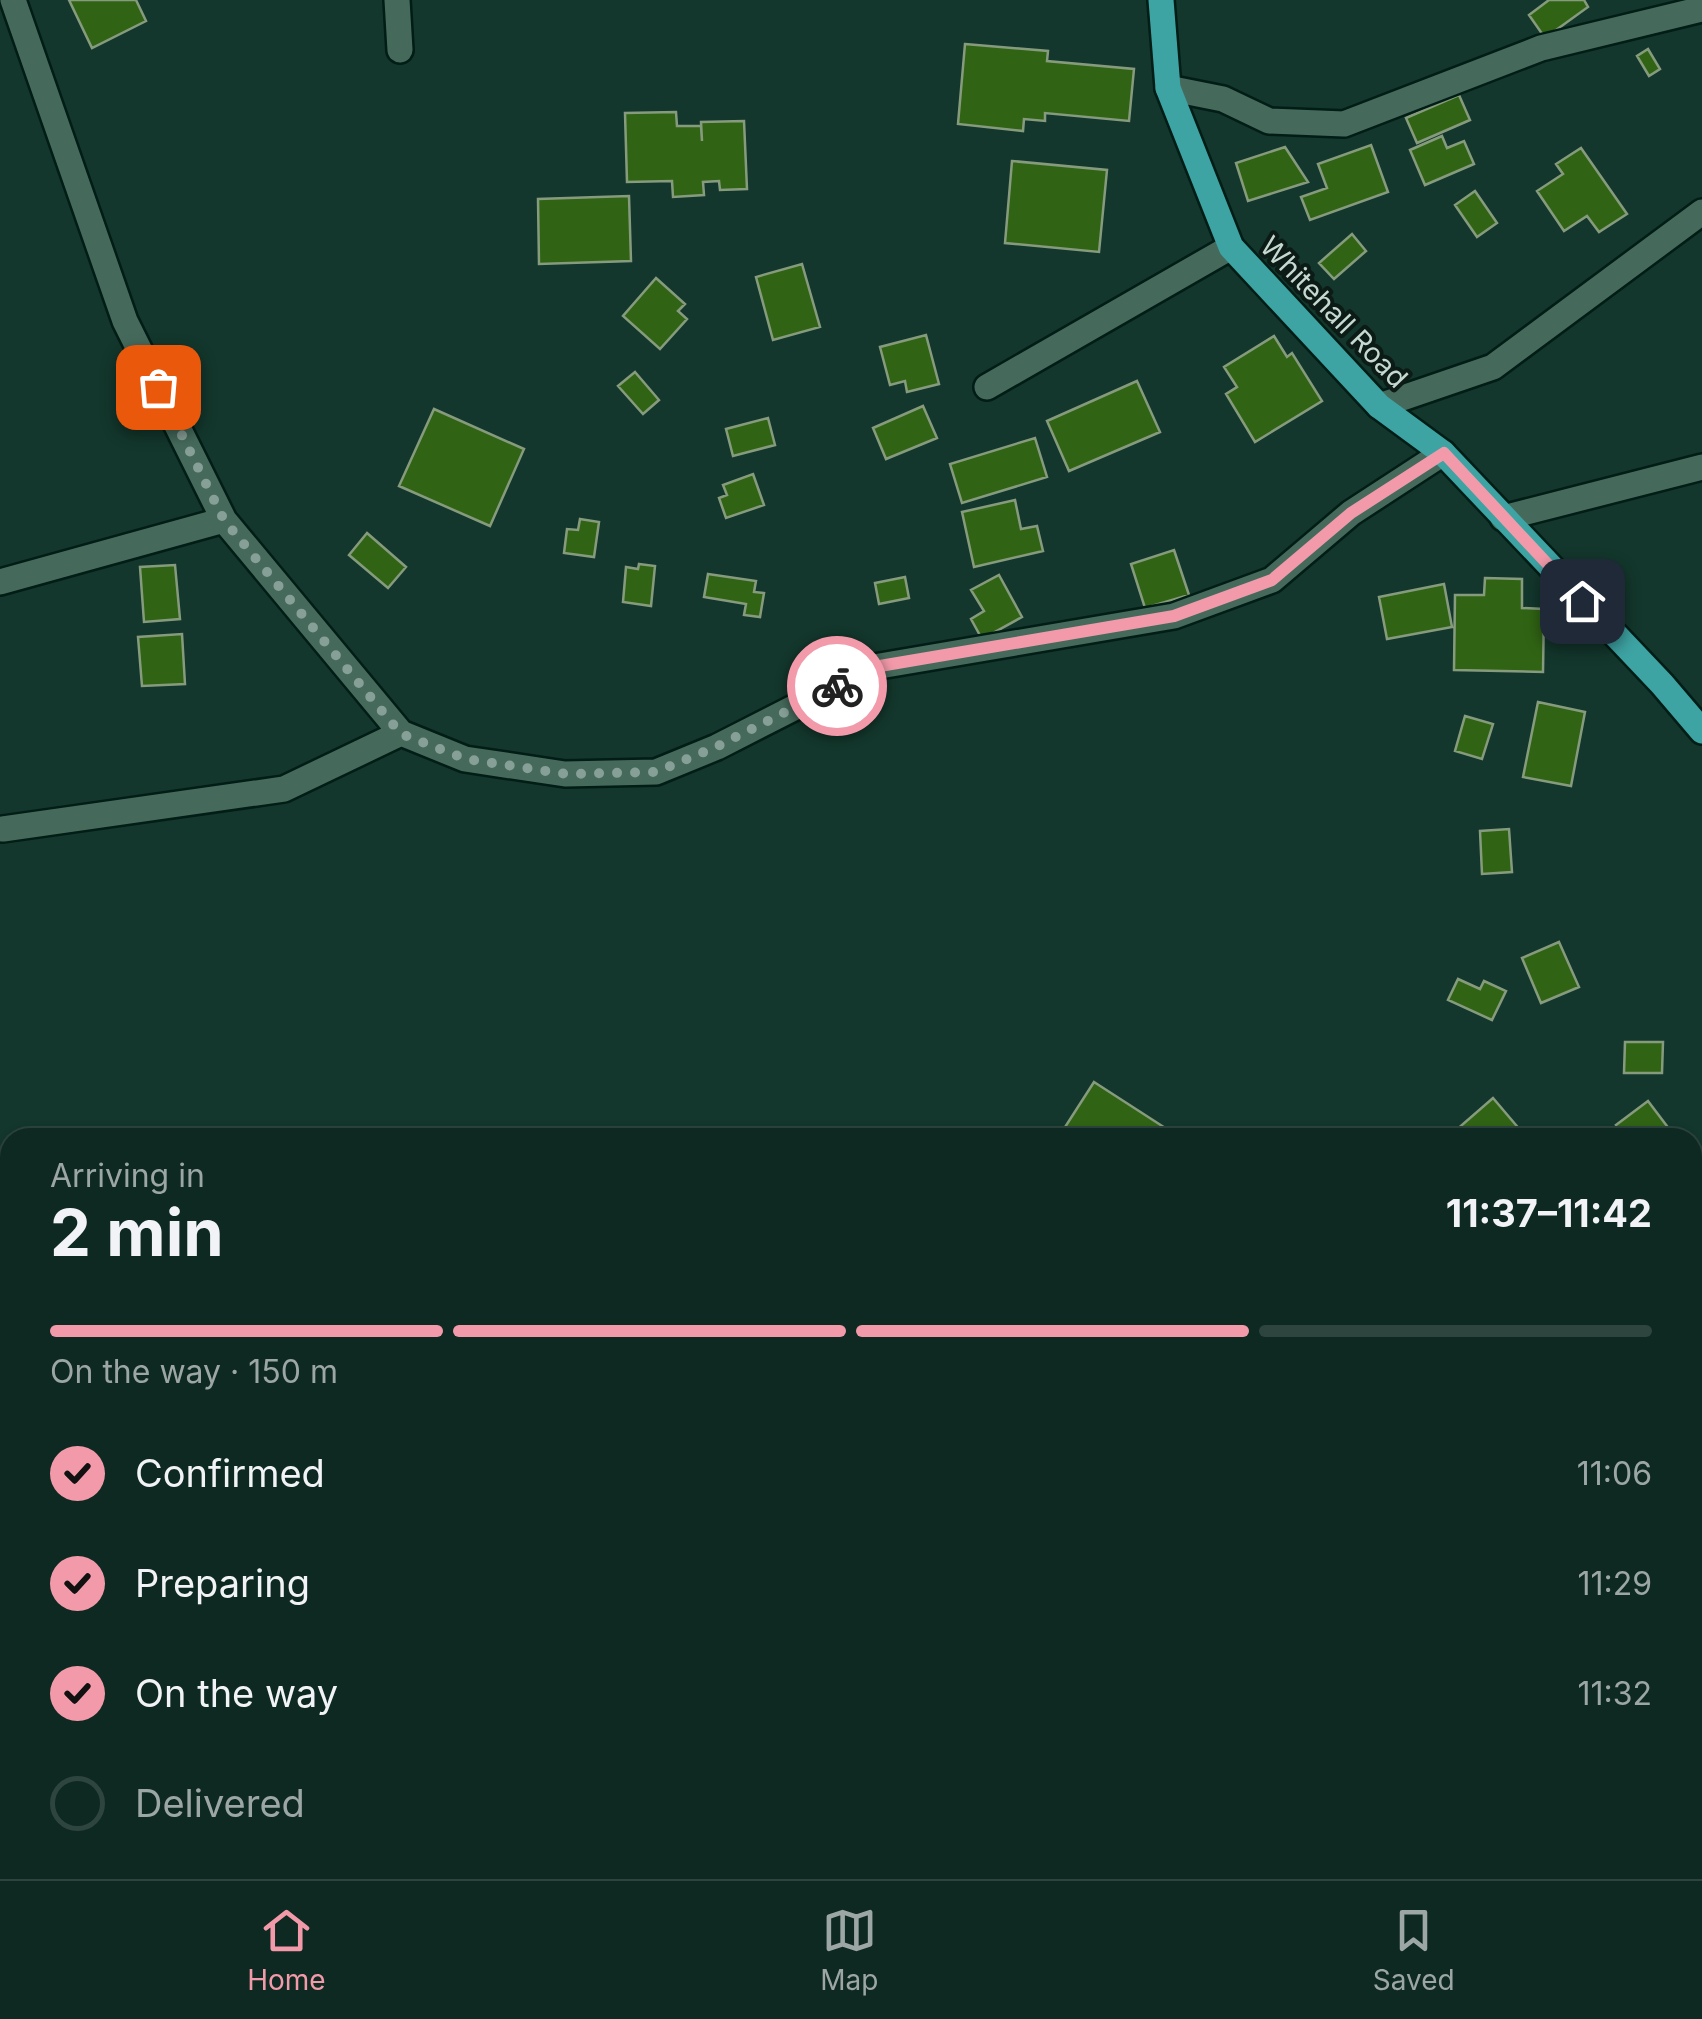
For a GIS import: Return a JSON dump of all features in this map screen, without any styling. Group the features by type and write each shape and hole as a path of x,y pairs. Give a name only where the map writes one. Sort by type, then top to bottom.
{"main road":[{"name":"Whitehall Road","path":"1161,0 1168,88 1230,247 1379,406 1444,453 1702,730"}],"street":[{"path":"13,0 126,321 224,520 401,734 466,759 566,774 656,772 716,747 874,667 1174,616 1272,580 1351,513 1444,453"},
{"path":"397,0 400,50"},
{"path":"1168,88 1223,99 1270,120 1344,124 1541,48 1702,8"},
{"path":"1379,406 1493,367 1702,212"},
{"path":"988,387 1230,247"},
{"path":"1503,518 1702,467"},
{"path":"0,582 224,520"},
{"path":"3,829 284,789 401,734"}],"building":[{"path":"69,0 136,0 146,21 92,48"},
{"path":"1549,0 1584,0 1588,7 1545,38 1529,15"},
{"path":"965,44 1048,51 1047,61 1134,69 1129,121 1045,113 1045,121 1024,119 1023,131 958,124"},
{"path":"1648,49 1660,69 1649,76 1637,56"},
{"path":"1459,95 1470,120 1417,143 1406,118"},
{"path":"676,112 677,126 701,126 702,141 701,122 744,121 747,189 720,190 719,181 703,182 704,195 673,197 672,181 627,182 625,113"},
{"path":"1442,136 1447,148 1464,141 1474,164 1425,185 1410,150"},
{"path":"1371,145 1388,192 1310,220 1301,197 1327,188 1318,164"},
{"path":"1285,147 1308,182 1248,201 1236,163"},
{"path":"1581,148 1627,214 1599,232 1587,216 1564,231 1537,191 1563,174 1556,164"},
{"path":"1012,161 1107,170 1099,252 1005,243"},
{"path":"1475,191 1497,223 1477,237 1455,205"},
{"path":"629,196 631,261 539,264 538,199"},
{"path":"1352,234 1366,251 1334,279 1319,263"},
{"path":"802,264 820,327 773,340 756,277"},
{"path":"656,278 685,304 678,311 687,319 660,349 623,316"},
{"path":"926,335 939,384 907,392 905,381 890,385 880,347"},
{"path":"1274,336 1287,357 1292,353 1322,401 1255,442 1226,394 1237,387 1224,367"},
{"path":"635,372 659,400 643,414 618,386"},
{"path":"1137,381 1160,432 1069,471 1047,421"},
{"path":"923,406 937,438 886,459 873,428"},
{"path":"434,409 524,449 490,526 399,486"},
{"path":"768,418 775,445 733,456 726,429"},
{"path":"1035,438 1047,477 962,503 950,464"},
{"path":"753,474 764,505 726,518 719,498 727,495 723,485"},
{"path":"1015,500 1021,529 1037,526 1043,551 974,567 962,512"},
{"path":"580,519 599,522 594,557 564,553 567,529 578,530"},
{"path":"367,533 406,567 388,588 349,555"},
{"path":"1174,550 1189,595 1145,608 1131,564"},
{"path":"639,564 655,566 651,606 623,602 626,567 638,569"},
{"path":"175,565 180,619 144,622 140,567"},
{"path":"708,574 756,581 754,592 764,593 760,617 744,615 746,604 704,597"},
{"path":"999,575 1022,617 982,639 971,619 984,611 971,590"},
{"path":"905,577 909,598 879,604 875,583"},
{"path":"1485,578 1522,579 1522,608 1544,609 1543,672 1454,670 1455,595 1484,595"},
{"path":"1444,584 1452,627 1387,639 1379,597"},
{"path":"182,634 185,684 142,686 138,637"},
{"path":"1538,702 1585,712 1571,786 1523,777"},
{"path":"1465,716 1493,724 1482,759 1455,751"},
{"path":"1509,829 1512,872 1482,874 1480,831"},
{"path":"1559,942 1579,987 1541,1003 1522,958"},
{"path":"1458,979 1480,989 1484,981 1506,991 1492,1020 1448,1000"},
{"path":"1625,1042 1663,1042 1662,1073 1624,1073"},
{"path":"1094,1082 1165,1128 1064,1128"},
{"path":"1493,1098 1518,1128 1458,1128"},
{"path":"1648,1101 1668,1128 1618,1128 1616,1125"}],"way so far":[{"path":"158,387 224,520 401,734 466,759 566,774 656,772 716,747 837,686"}],"route":[{"path":"837,686 874,667 1174,616 1272,580 1351,513 1444,453 1582,601"}]}
